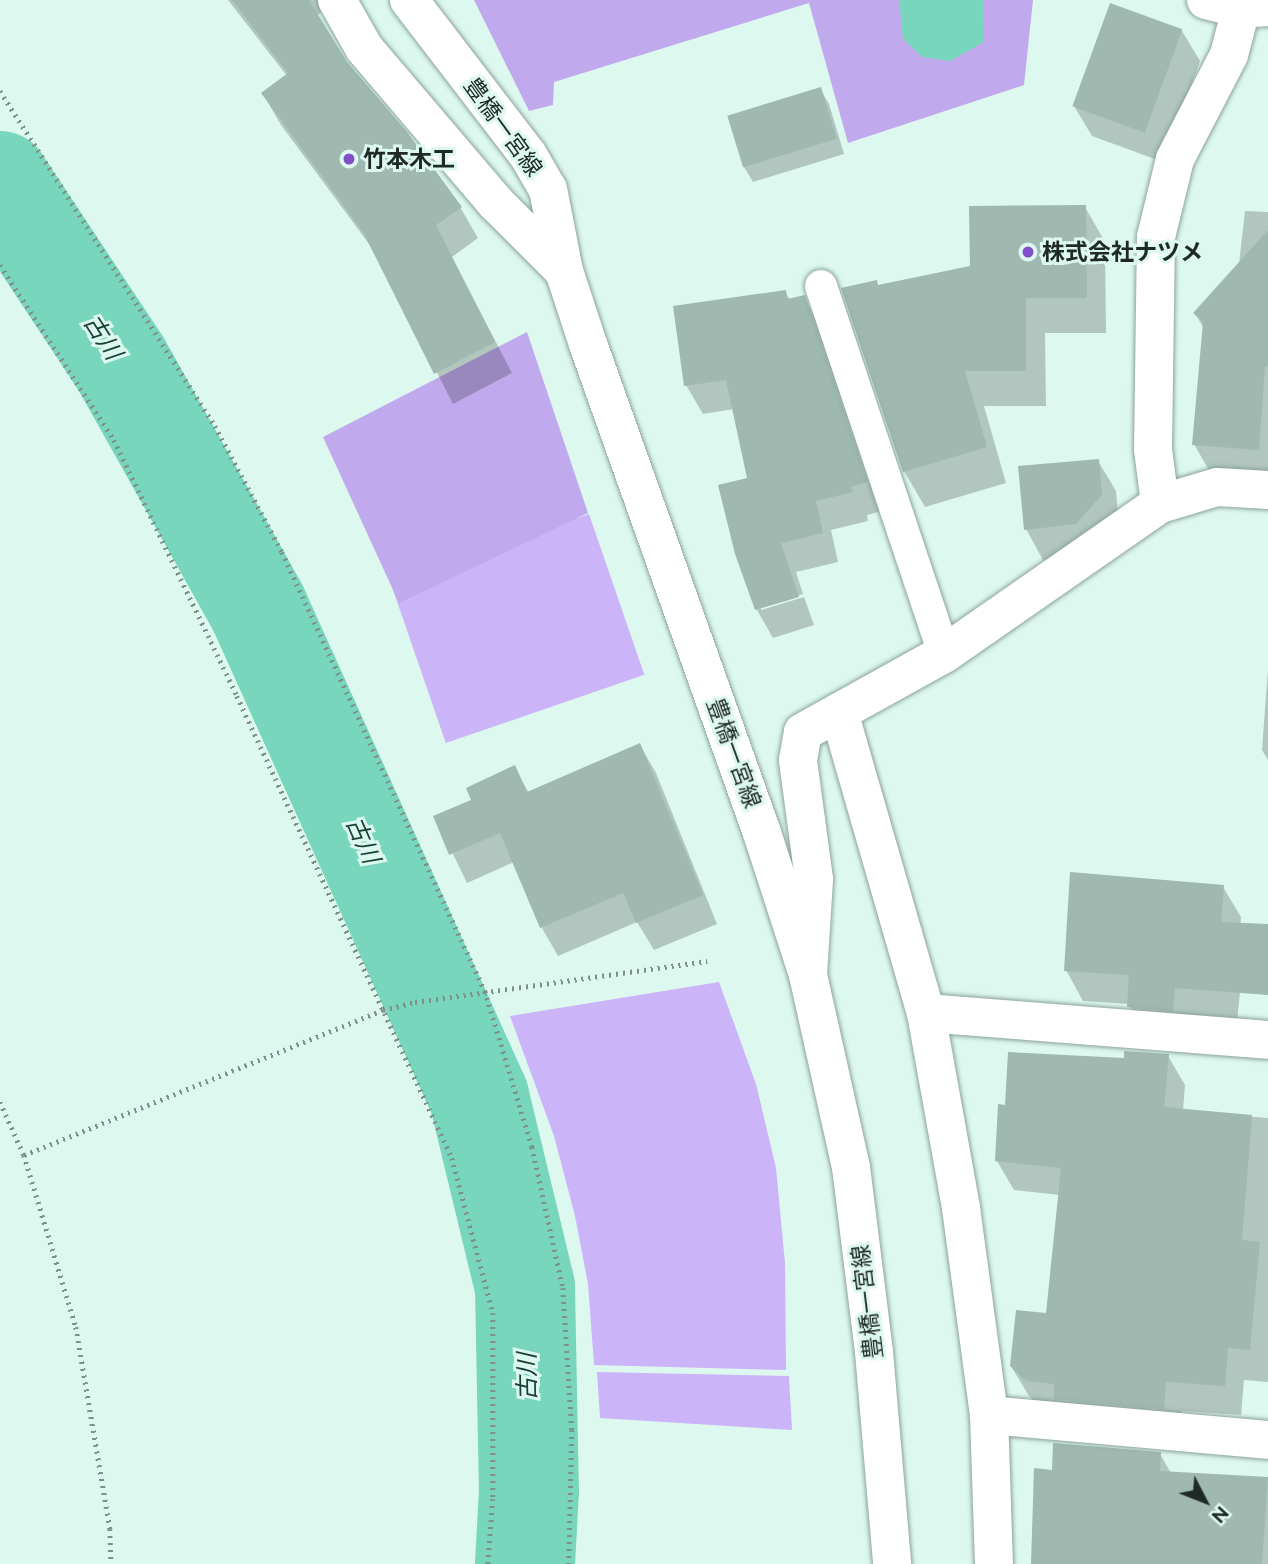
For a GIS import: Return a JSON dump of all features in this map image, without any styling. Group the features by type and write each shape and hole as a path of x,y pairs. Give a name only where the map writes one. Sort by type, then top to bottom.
{"street":[{"path":"337,0 364,48 496,203 564,271"},
{"name":"豊橋一宮線","path":"409,0 536,167 548,189 564,271 761,830 808,975 851,1167 874,1352 892,1564"},
{"path":"1160,504 1153,449 1156,237 1175,159 1229,55 1238,5"},
{"path":"808,975 814,879 798,760 803,732 944,654 1160,504 1217,486 1268,491"},
{"path":"839,712 926,1013 961,1208 989,1415 994,1564"},
{"path":"926,1013 1268,1040"},
{"path":"989,1415 1268,1440"}],"lane":[{"path":"821,286 944,654"}],"path":[{"path":"0,91 221,438 282,552 485,991 532,1147 563,1288 572,1430 569,1564"},
{"path":"0,265 114,440 452,1158 493,1313 494,1486 488,1564"},
{"path":"23,1156 383,1010 485,991 707,961"},
{"path":"0,1102 23,1156 76,1327 110,1529 111,1564"}],"shaded area":[{"path":"474,0 1033,0 1024,85 848,143 809,3 554,82 553,105 529,111"},
{"path":"899,0 983,0 984,42 950,61 922,57 903,39"},
{"path":"527,332 588,513 399,603 323,437"},
{"path":"589,514 644,675 446,743 390,582"},
{"path":"719,982 756,1084 776,1168 785,1263 786,1370 594,1365 588,1284 575,1216 554,1136 510,1016"},
{"path":"597,1372 789,1376 792,1430 600,1418"}],"building":[{"path":"232,0 309,0 347,62 407,132 462,207 436,225 495,342 434,374 363,232 261,93 288,73"},
{"path":"1110,3 1182,29 1145,133 1072,106"},
{"path":"821,87 837,139 743,167 727,116"},
{"path":"1086,205 1087,298 1026,298 1026,371 965,371 987,447 903,472 841,288 877,280 878,285 970,266 969,206"},
{"path":"1268,230 1268,366 1265,366 1259,450 1192,445 1203,322 1193,313"},
{"path":"786,290 787,299 805,295 867,482 851,487 853,492 816,501 823,533 781,543 799,597 755,610 735,554 718,485 747,478 726,380 684,386 673,306"},
{"path":"1099,459 1102,495 1076,524 1024,530 1018,466"},
{"path":"640,743 703,895 636,923 623,893 540,928 500,833 449,855 433,816 471,800 466,788 515,765 527,792"},
{"path":"1070,872 1224,885 1221,922 1268,924 1268,995 1175,988 1173,1011 1127,1007 1129,975 1064,971"},
{"path":"1124,1051 1169,1054 1164,1107 1252,1115 1242,1240 1260,1242 1250,1350 1228,1348 1225,1386 1166,1382 1164,1409 1054,1399 1054,1384 1026,1381 1010,1366 1016,1310 1046,1313 1061,1168 995,1161 998,1104 1005,1105 1008,1052 1124,1058"},
{"path":"1053,1443 1161,1452 1160,1471 1268,1477 1262,1564 1031,1564 1034,1468 1052,1470"}],"waterway":[{"name":"古川","path":"0,181 120,362 258,608 479,1097 525,1287 529,1490 525,1564"}],"place":[{"name":"竹本木工","path":"349,159"},
{"name":"株式会社ナツメ","path":"1028,252"}]}
